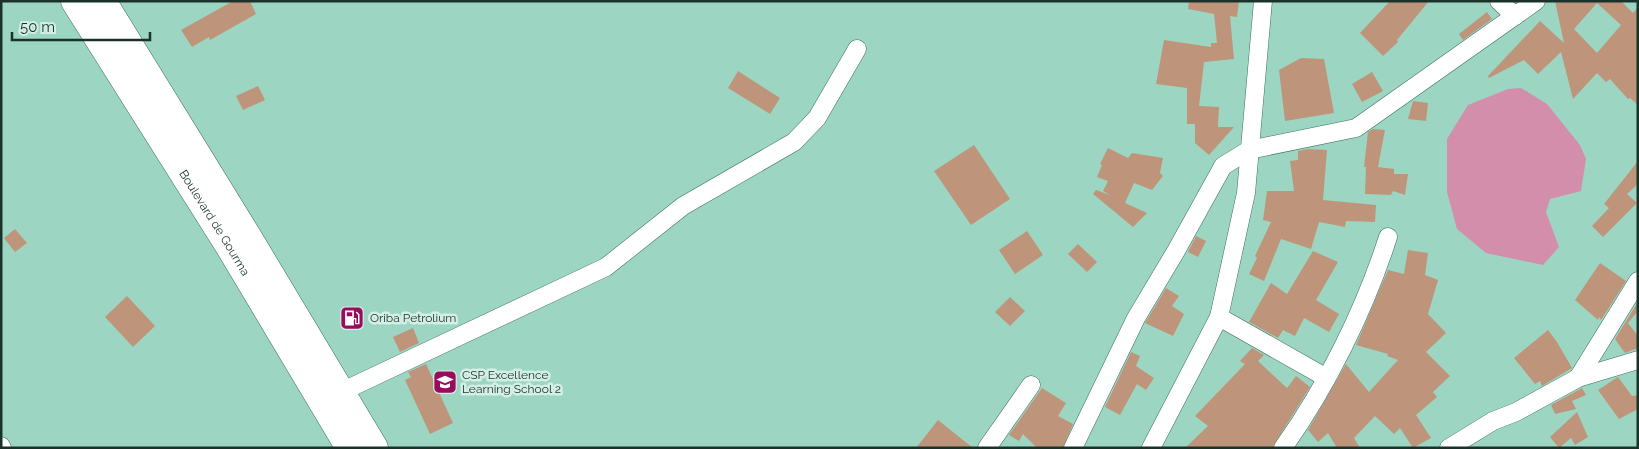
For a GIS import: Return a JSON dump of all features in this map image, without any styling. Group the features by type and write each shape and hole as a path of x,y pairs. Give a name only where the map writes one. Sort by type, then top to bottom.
{"highway":[{"name":"Boulevard de Gourma","path":"75,1 230,247 350,448"},
{"name":"Boulevard de Gourma","path":"102,1 374,448"}],"street":[{"path":"1152,448 1219,317 1246,193 1263,1"},
{"path":"1499,1 1515,16"},
{"path":"1073,448 1136,318 1176,252 1223,166 1249,150 1356,128 1536,1"},
{"path":"341,392 606,266 683,206 794,142 817,118 857,49"},
{"path":"1283,448 1307,414 1359,314 1377,271 1388,237"},
{"path":"1578,378 1638,281"},
{"path":"1219,317 1325,377"},
{"path":"1450,448 1478,429 1516,412 1578,378 1638,360"},
{"path":"986,448 1030,384"}],"shaded area":[{"path":"1521,88 1547,104 1580,145 1586,159 1581,191 1550,199 1546,212 1559,247 1543,265 1486,253 1457,229 1447,192 1447,139 1468,105 1508,89"}],"building":[{"path":"233,1 250,1 256,14 210,40 209,37 192,47 181,30"},
{"path":"1189,1 1239,1 1237,17 1230,16 1234,59 1204,62 1199,106 1219,107 1218,127 1234,127 1209,155 1195,143 1195,124 1187,124 1187,88 1156,84 1164,40 1211,47 1211,43 1217,43 1214,14 1188,9"},
{"path":"1390,1 1429,1 1397,40 1398,42 1383,56 1360,33"},
{"path":"1555,1 1621,1 1633,13 1638,7 1638,105 1630,98 1628,99 1610,79 1606,82 1597,73 1573,99 1561,52 1538,74 1524,60 1489,78 1488,76 1540,21 1564,43","holes":["1597,3 1621,25 1597,53 1574,29"]},
{"path":"1487,12 1492,19 1463,40 1459,34"},
{"path":"1301,58 1324,59 1334,113 1285,121 1279,70"},
{"path":"738,71 780,98 770,114 728,88"},
{"path":"1372,72 1383,91 1362,102 1352,84"},
{"path":"258,86 265,100 243,110 236,96"},
{"path":"1413,101 1428,103 1426,121 1408,119"},
{"path":"1373,129 1385,130 1378,167 1394,169 1394,174 1408,174 1405,195 1393,191 1391,195 1365,194 1366,167 1364,167 1368,132"},
{"path":"974,145 1010,199 971,225 934,171"},
{"path":"1108,148 1128,158 1132,153 1163,158 1160,173 1163,176 1152,190 1134,183 1125,203 1147,213 1133,227 1093,194 1096,190 1110,195 1103,191 1108,181 1097,177 1102,165 1100,164"},
{"path":"1308,149 1327,150 1323,200 1376,205 1375,222 1346,221 1345,227 1319,222 1311,249 1281,239 1264,281 1249,274 1271,222 1263,220 1267,191 1294,191 1290,161 1298,160 1298,151"},
{"path":"1638,161 1638,184 1627,194 1637,203 1603,237 1592,226 1609,208 1604,204"},
{"path":"15,229 27,243 15,252 4,238"},
{"path":"1027,231 1043,255 1015,274 999,250"},
{"path":"1196,236 1206,241 1198,257 1188,252"},
{"path":"1078,244 1097,262 1087,272 1068,254"},
{"path":"1408,250 1428,253 1425,275 1438,280 1428,314 1446,333 1426,352 1450,376 1433,392 1437,397 1416,415 1431,438 1413,448 1400,428 1394,434 1375,416 1354,438 1360,448 1337,448 1328,433 1318,442 1308,430 1346,364 1369,392 1398,360 1387,356 1388,354 1356,345 1388,270 1404,274"},
{"path":"1313,251 1338,262 1316,300 1339,314 1329,332 1304,318 1295,336 1283,330 1278,338 1249,322 1271,283 1287,294"},
{"path":"1600,263 1626,281 1601,320 1599,317 1598,320 1575,300"},
{"path":"1166,288 1179,296 1172,306 1184,314 1173,336 1145,323"},
{"path":"127,296 155,326 133,347 105,317"},
{"path":"1010,297 1025,311 1010,326 995,312"},
{"path":"1638,302 1638,311 1628,323 1638,336 1638,348 1625,353 1615,339"},
{"path":"413,328 419,343 400,352 393,337"},
{"path":"1548,330 1572,368 1542,386 1540,381 1535,384 1514,358"},
{"path":"1252,348 1264,355 1258,361 1287,388 1296,376 1310,387 1272,448 1185,448 1208,426 1195,416 1245,364 1240,361"},
{"path":"1131,352 1140,356 1136,366 1154,378 1146,390 1137,384 1120,415 1105,407"},
{"path":"426,364 453,423 430,434 405,380 411,377 408,372"},
{"path":"1618,377 1632,396 1638,395 1638,409 1619,419 1598,390"},
{"path":"1042,388 1066,403 1058,416 1073,424 1063,448 1037,448 1023,434 1019,441 1009,435"},
{"path":"1582,388 1586,395 1572,401 1576,409 1555,414 1551,405"},
{"path":"1577,412 1588,437 1575,445 1571,438 1559,448 1550,437"},
{"path":"938,420 973,448 916,448"}],"place":[{"name":"Oriba Petrolium","path":"352,318"},
{"name":"CSP Excellence Learning School 2","path":"445,382"}]}
